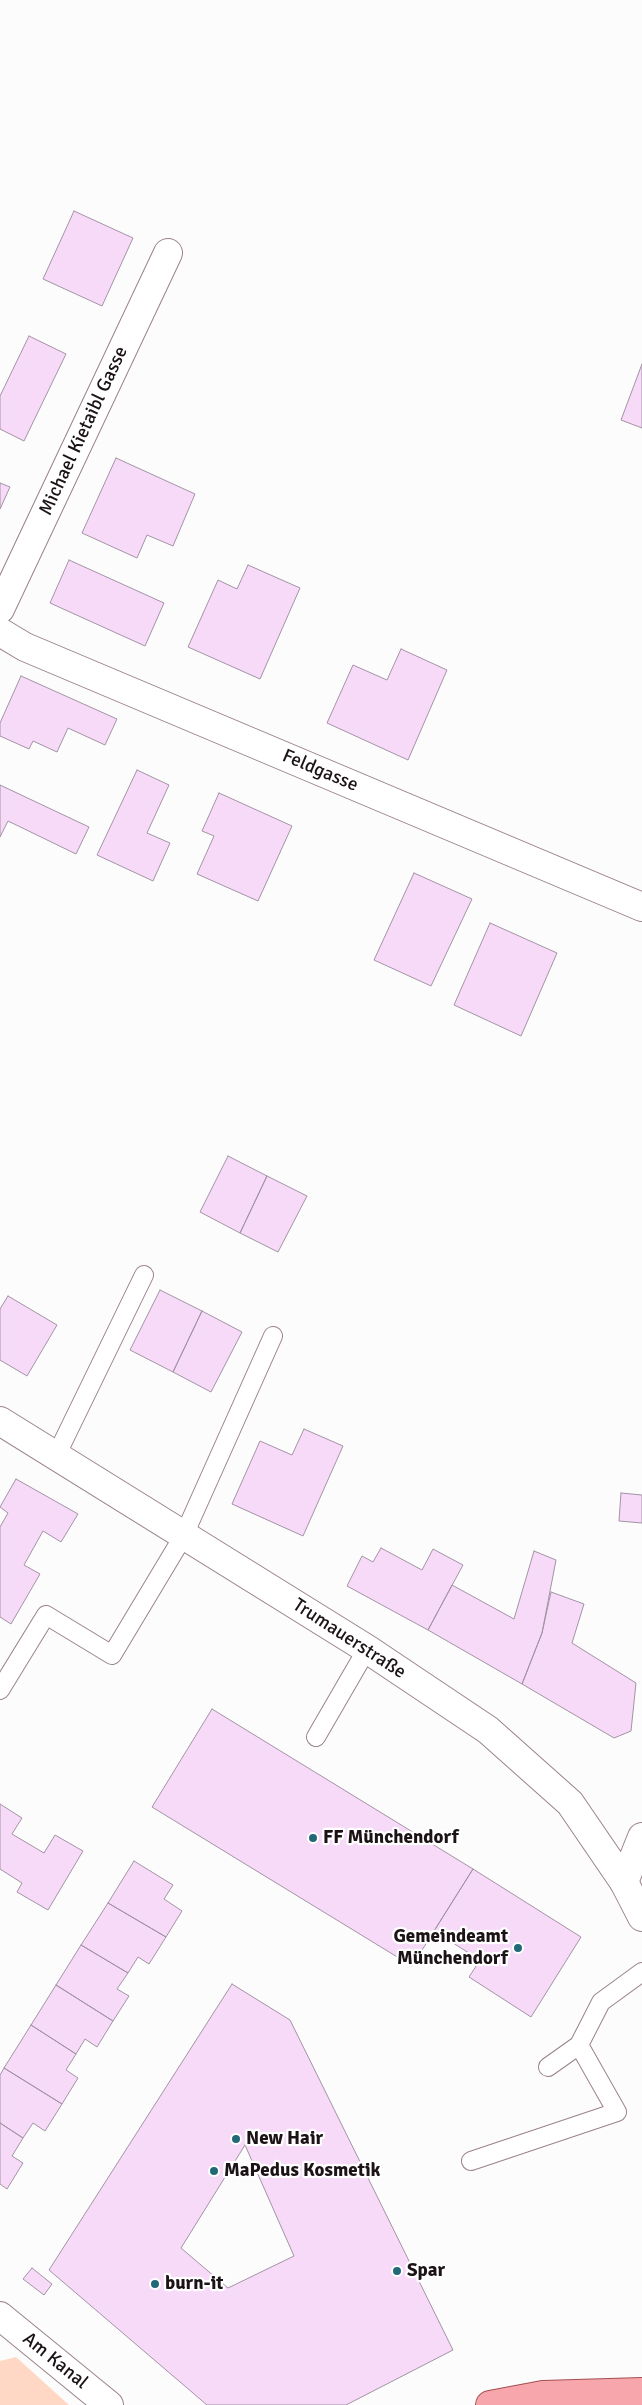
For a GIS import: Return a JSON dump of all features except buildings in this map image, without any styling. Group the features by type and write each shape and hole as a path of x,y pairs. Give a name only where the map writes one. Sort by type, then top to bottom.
{"main road":[{"path":"490,2405 543,2395 642,2392"}],"street":[{"name":"Michael Kietaibl Gasse","path":"0,609 168,254"},
{"name":"Feldgasse","path":"0,632 25,647 642,907"},
{"name":"Trumauerstraße","path":"0,1421 367,1649 488,1730 570,1803 624,1882 642,1917"},
{"path":"624,1882 642,1838"},
{"name":"Am Kanal","path":"0,2316 109,2405"}],"lane":[{"path":"56,1456 144,1275"},
{"path":"0,1690 46,1615 112,1655 184,1535 273,1336"},
{"path":"316,1737 367,1649"},
{"path":"548,2067 579,2045 601,2002 642,1972"},
{"path":"471,2161 616,2112 579,2045"}],"shaded area":[{"path":"16,2357 69,2405 0,2405 0,2361"}],"place":[{"name":"FF Münchendorf","path":"313,1838"},
{"name":"Gemeindeamt Münchendorf","path":"518,1948"},
{"name":"New Hair","path":"236,2139"},
{"name":"MaPedus Kosmetik","path":"214,2171"},
{"name":"Spar","path":"397,2271"},
{"name":"burn-it","path":"155,2284"}]}
